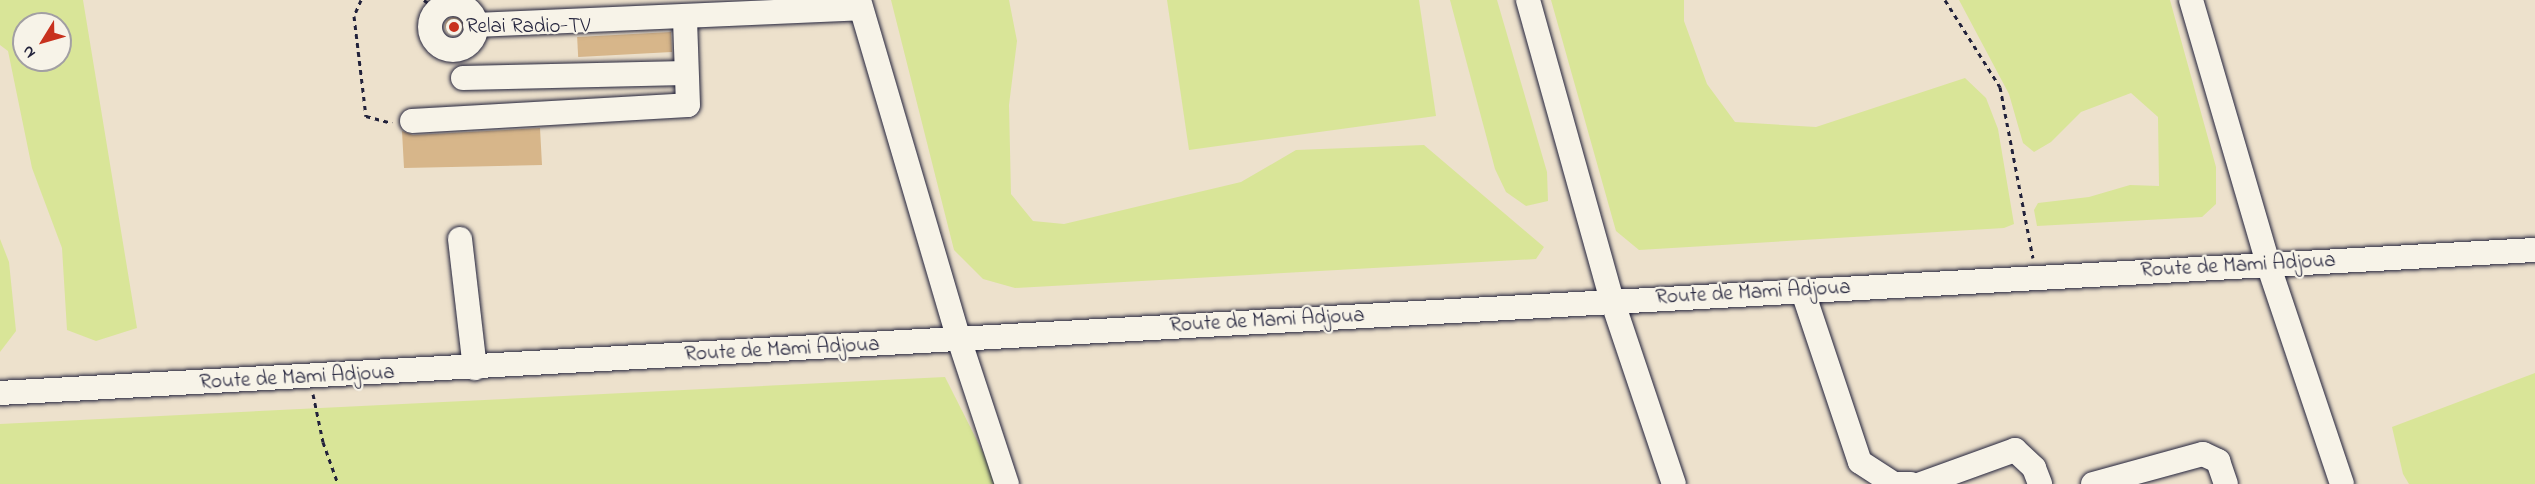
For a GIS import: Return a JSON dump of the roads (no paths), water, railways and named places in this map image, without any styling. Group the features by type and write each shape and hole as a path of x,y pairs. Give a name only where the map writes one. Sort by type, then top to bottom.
{"street":[{"path":"1528,0 1612,300 1674,484"},
{"path":"2192,0 2268,264 2342,484"},
{"path":"451,4 465,8 476,25 469,43 458,49 439,45 431,34 431,5 451,4"},
{"path":"476,25 685,17 860,4 959,339 1007,484"},
{"path":"412,121 688,105 685,17"},
{"path":"458,49 463,78 464,118"},
{"path":"463,78 686,73"},
{"path":"591,76 592,112"},
{"path":"460,239 475,368"},
{"name":"Route de Mami Adjoua","path":"0,393 310,378 1612,300 1803,292 2535,250"},
{"path":"1803,292 1858,473 1894,484 1911,484"},
{"path":"1921,484 1966,475 2015,450 2034,468 2040,484"},
{"path":"2093,484 2203,454 2218,461 2226,484"}],"place":[{"name":"Relai Radio-TV","path":"454,27"}]}
